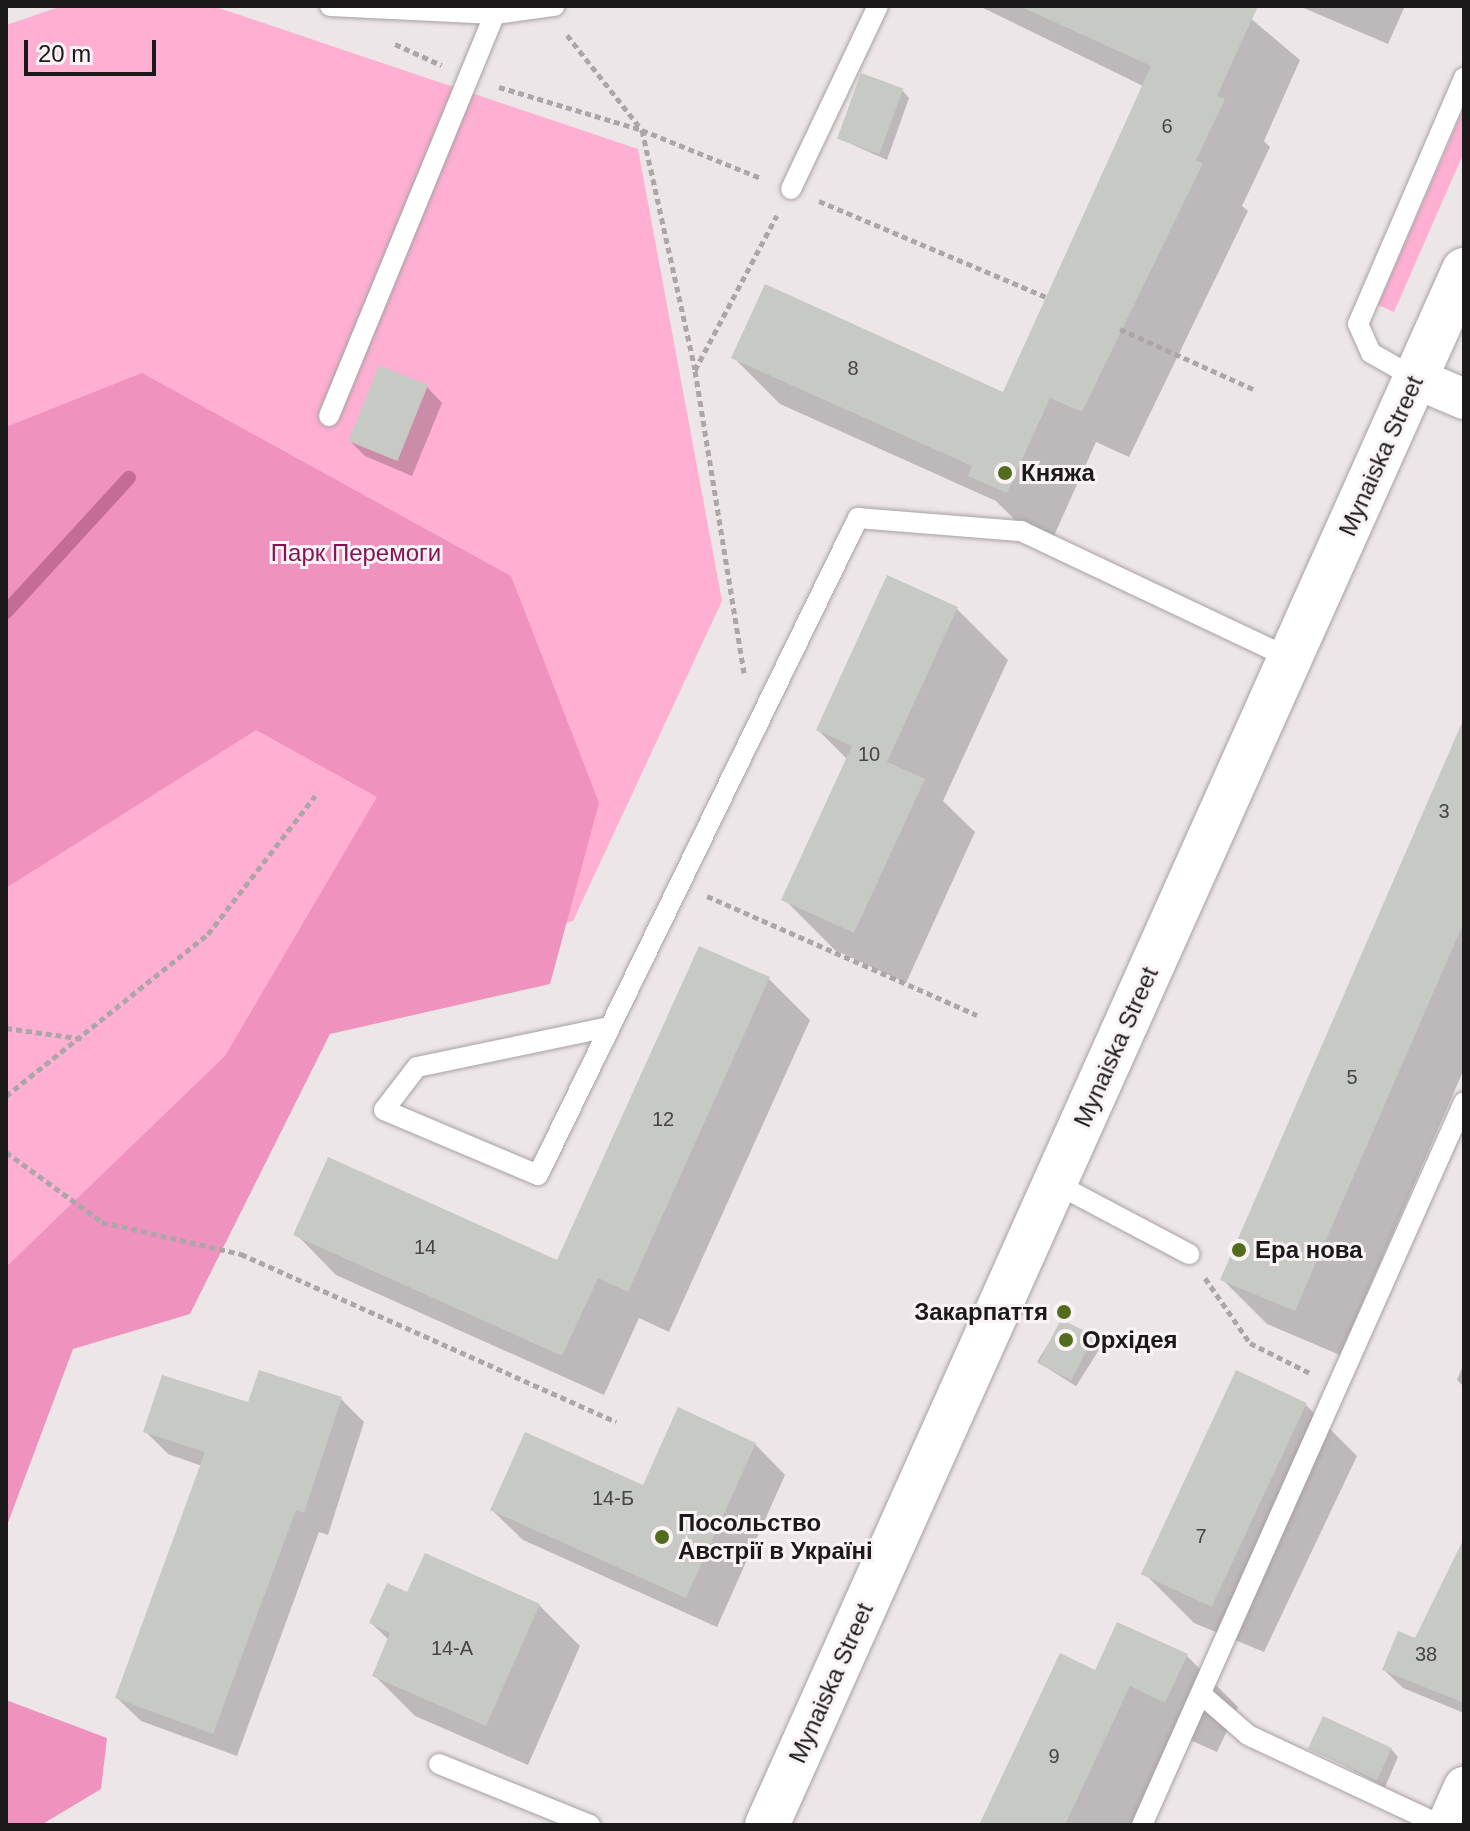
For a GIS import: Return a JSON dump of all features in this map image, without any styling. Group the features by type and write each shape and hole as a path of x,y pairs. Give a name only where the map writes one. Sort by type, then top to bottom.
{"main road":[{"name":"Mynaiska Street","path":"767,1825 1464,270"}],"street":[{"path":"1415,378 1464,399"},
{"path":"1447,1825 1464,1787"}],"lane":[{"path":"330,6 495,14 551,7"},
{"path":"791,189 878,6"},
{"path":"329,416 495,14"},
{"path":"1415,378 1371,353 1358,324 1464,78"},
{"path":"609,1027 417,1067 384,1110 538,1175 609,1027 678,883 753,726 858,518 1021,531 1290,658"},
{"path":"1142,1825 1464,1102"},
{"path":"1055,1183 1189,1254"},
{"path":"1201,1694 1248,1735 1440,1825"},
{"path":"439,1764 590,1825"}],"path":[{"path":"551,7 642,130 695,370 753,726"},
{"path":"642,130 1046,297"},
{"path":"695,370 791,189"},
{"path":"1120,329 1253,389"},
{"path":"6,1096 85,1039 208,934 315,796"},
{"path":"678,883 977,1015"},
{"path":"6,1028 85,1039"},
{"path":"6,1152 102,1222 241,1254 616,1422"},
{"path":"1189,1254 1250,1343 1338,1386"}],"green space":[{"name":"Парк Перемоги","path":"62,6 213,6 638,149 722,601 573,921 305,997 6,1371 6,25"},
{"path":"1464,108 1464,152 1394,312 1378,305"},
{"path":"142,373 511,576 599,803 550,984 330,1034 190,1314 73,1349 6,1528 6,1267 225,1056 377,797 256,730 6,888 6,427"},
{"path":"6,1700 107,1738 101,1789 41,1825 6,1825"}],"building":[{"path":"1019,6 1258,6 1217,96 1225,99 1196,160 1203,163 1082,412 1050,398 1007,493 968,476 972,466 731,358 765,284 1003,392 1151,66"},
{"path":"861,73 903,88 879,154 837,139"},
{"path":"379,365 428,385 397,461 348,441"},
{"path":"887,575 958,607 887,762 925,779 854,933 781,900 852,746 816,730"},
{"path":"1464,718 1464,922 1295,1311 1220,1280"},
{"path":"699,946 770,977 628,1292 598,1278 562,1356 293,1235 328,1157 557,1260"},
{"path":"1061,1319 1094,1336 1071,1380 1038,1364"},
{"path":"259,1370 342,1397 304,1513 296,1510 213,1734 115,1698 205,1452 143,1432 162,1375 248,1402"},
{"path":"1236,1370 1307,1403 1212,1607 1141,1574"},
{"path":"678,1407 756,1443 686,1598 490,1510 525,1432 643,1485"},
{"path":"1464,1538 1464,1703 1382,1670 1398,1631 1415,1638"},
{"path":"425,1553 540,1604 486,1726 372,1676 390,1633 369,1623 387,1583 407,1592"},
{"path":"1117,1622 1188,1654 1165,1703 1130,1686 1065,1825 979,1825 1060,1653 1095,1670"},
{"path":"1323,1716 1392,1748 1377,1781 1308,1749"}],"waterway":[{"path":"6,612 129,478"}],"place":[{"name":"Княжа","path":"1005,473"},
{"name":"Ера нова","path":"1239,1250"},
{"name":"Закарпаття","path":"1064,1312"},
{"name":"Орхідея","path":"1066,1340"},
{"name":"Посольство Австрії в Україні","path":"662,1537"}]}
